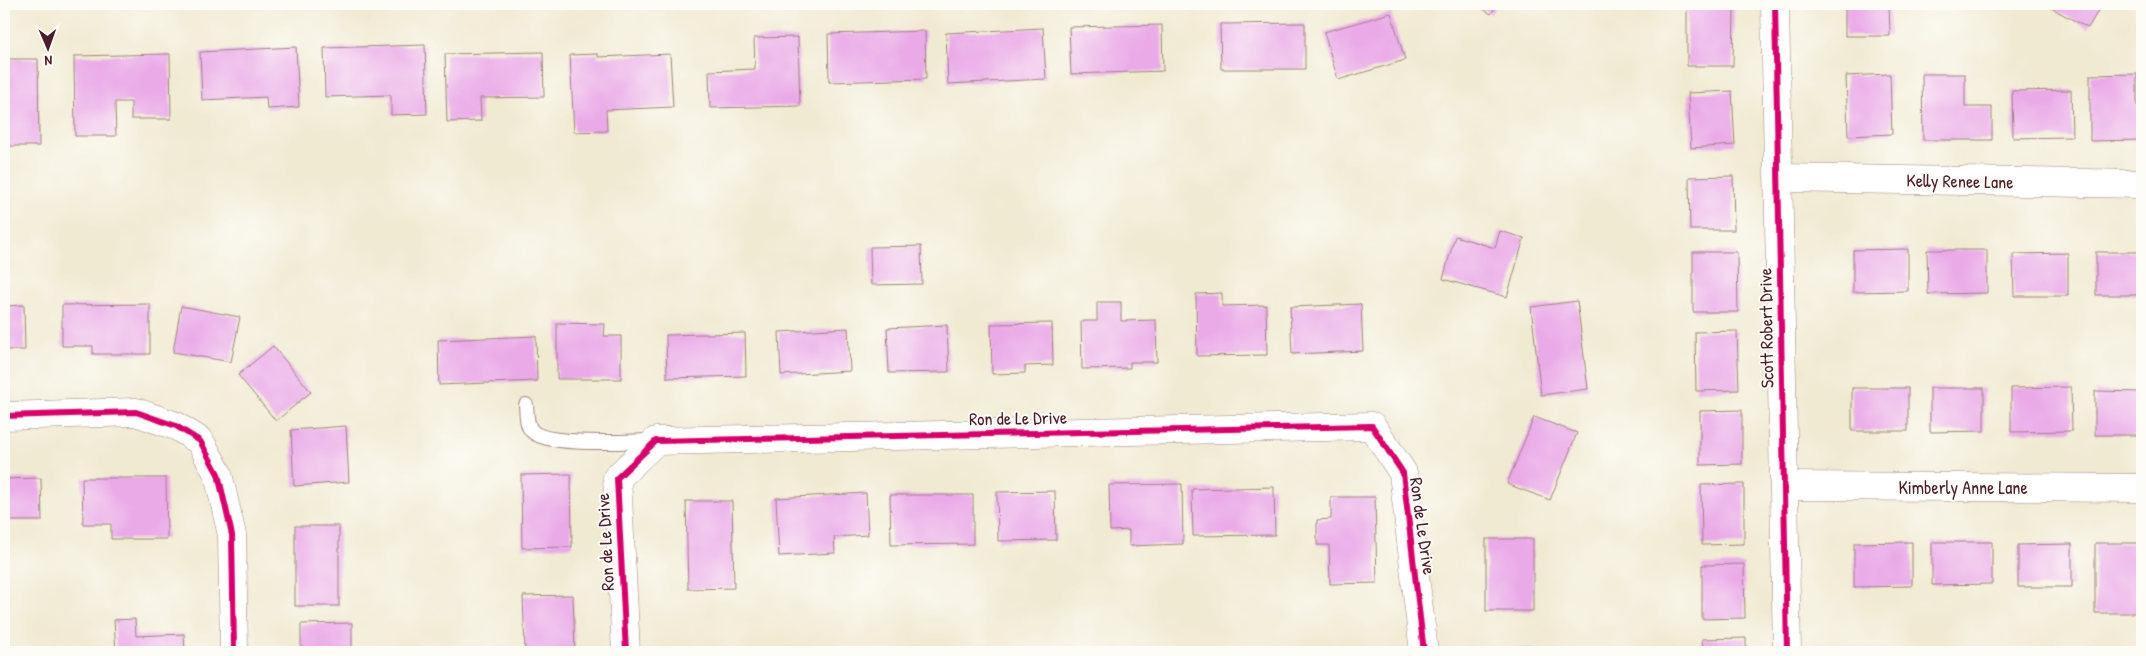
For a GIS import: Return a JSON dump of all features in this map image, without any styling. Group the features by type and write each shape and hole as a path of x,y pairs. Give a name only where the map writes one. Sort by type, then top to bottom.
{"street":[{"name":"Scott Robert Drive","path":"1775,4 1788,652"},
{"name":"Kelly Renee Lane","path":"1779,178 2142,184"},
{"path":"4,416 136,412 176,426 200,441 218,474 232,535 234,652"},
{"name":"Ron de Le Drive","path":"626,652 617,478 656,440 1372,426 1403,473 1424,652"},
{"name":"Kimberly Anne Lane","path":"1784,486 2142,488"}],"lane":[{"path":"526,405 528,426 533,433 542,437 593,443 656,440"}],"building":[{"path":"1475,4 1497,4 1491,14"},
{"path":"1845,4 1889,4 1890,36 1845,36"},
{"path":"2044,4 2102,4 2088,28"},
{"path":"1687,6 1734,6 1733,66 1687,66"},
{"path":"1391,13 1405,60 1338,80 1324,32"},
{"path":"1305,23 1305,69 1221,69 1220,24"},
{"path":"1162,25 1163,71 1071,74 1069,27"},
{"path":"1043,28 1046,79 948,84 946,33"},
{"path":"925,31 926,79 829,82 828,34"},
{"path":"798,37 800,106 710,108 709,71 755,69 754,38"},
{"path":"425,45 427,114 391,115 391,95 325,97 324,48"},
{"path":"296,47 299,107 267,109 266,97 202,100 200,52"},
{"path":"543,52 544,97 480,98 481,121 447,122 445,54"},
{"path":"170,54 171,119 131,119 131,102 115,102 116,136 75,136 74,56"},
{"path":"598,54 598,57 670,54 673,107 606,110 607,131 574,132 570,55"},
{"path":"4,59 38,59 39,146 4,146"},
{"path":"1890,74 1892,134 1848,136 1846,76"},
{"path":"1922,74 1965,74 1965,107 1992,107 1992,140 1923,140"},
{"path":"2137,74 2137,106 2142,106 2142,140 2090,141 2090,75"},
{"path":"2071,90 2072,137 2013,138 2012,91"},
{"path":"1732,91 1735,145 1691,148 1688,93"},
{"path":"1733,176 1734,230 1690,230 1689,177"},
{"path":"1500,231 1524,238 1507,297 1443,279 1455,236 1495,248"},
{"path":"921,246 922,284 871,285 870,247"},
{"path":"1908,249 1908,291 1853,292 1853,250"},
{"path":"1927,250 1987,250 1987,293 1928,294"},
{"path":"1693,252 1737,252 1738,312 1693,312"},
{"path":"2096,252 2142,252 2142,295 2096,295"},
{"path":"2068,253 2068,296 2014,296 2013,254"},
{"path":"1222,293 1222,306 1266,305 1267,355 1197,356 1196,294"},
{"path":"1577,301 1588,389 1541,395 1531,307"},
{"path":"1097,302 1121,302 1121,321 1156,320 1157,362 1130,362 1130,368 1082,369 1081,321 1097,321"},
{"path":"150,304 150,354 93,354 93,346 62,346 62,305"},
{"path":"1361,304 1363,351 1292,354 1290,307"},
{"path":"24,305 25,350 4,350 4,306"},
{"path":"181,306 240,317 231,362 173,352"},
{"path":"557,323 605,324 604,336 621,336 621,379 557,379"},
{"path":"1052,323 1053,365 1025,366 1025,373 992,374 991,324"},
{"path":"947,325 949,372 889,373 887,328"},
{"path":"848,328 850,371 781,375 779,332"},
{"path":"1737,331 1739,390 1696,391 1695,332"},
{"path":"745,333 746,376 667,378 666,335"},
{"path":"536,336 537,381 439,385 438,340"},
{"path":"273,346 311,392 276,421 238,375"},
{"path":"2071,387 2072,431 2011,432 2011,388"},
{"path":"1852,388 1908,388 1908,431 1852,431"},
{"path":"1930,388 1984,388 1984,431 1930,432"},
{"path":"2095,391 2142,392 2142,435 2095,435"},
{"path":"1742,410 1742,464 1700,465 1700,411"},
{"path":"1534,417 1577,433 1550,500 1507,484"},
{"path":"346,426 349,482 294,486 291,430"},
{"path":"571,474 572,547 522,548 521,475"},
{"path":"41,478 42,521 4,521 4,479"},
{"path":"82,478 166,478 167,539 111,539 111,524 83,524"},
{"path":"1182,484 1183,544 1129,546 1129,530 1110,531 1109,485"},
{"path":"1744,484 1744,544 1702,545 1701,485"},
{"path":"1274,487 1275,535 1193,536 1192,489"},
{"path":"1055,491 1056,540 998,541 997,492"},
{"path":"866,493 868,535 834,537 835,553 779,556 776,498"},
{"path":"890,495 973,495 973,544 891,545"},
{"path":"1331,497 1375,497 1377,583 1330,584 1329,545 1317,545 1317,520 1331,519"},
{"path":"686,501 732,501 734,588 688,589"},
{"path":"295,526 339,526 339,606 295,606"},
{"path":"1486,539 1533,539 1533,611 1486,611"},
{"path":"1912,542 1912,586 1854,587 1854,543"},
{"path":"1932,542 1992,542 1992,584 1932,585"},
{"path":"2095,543 2142,543 2142,579 2139,579 2139,613 2095,613"},
{"path":"2072,544 2072,587 2018,587 2018,545"},
{"path":"1744,564 1745,618 1702,619 1702,565"},
{"path":"573,595 575,652 525,652 523,596"},
{"path":"135,619 136,636 184,634 185,652 116,652 114,620"},
{"path":"352,623 352,652 301,652 301,624"},
{"path":"1746,638 1746,652 1703,652 1702,639"},
{"path":"1532,648 1532,652 1489,652 1489,650"}],"cycle path":[{"path":"1775,4 1787,652"},
{"path":"4,416 136,412 176,426 200,441 218,474 232,535 234,652"},
{"path":"626,652 617,478 656,441 1372,426 1403,473 1424,652"}]}
